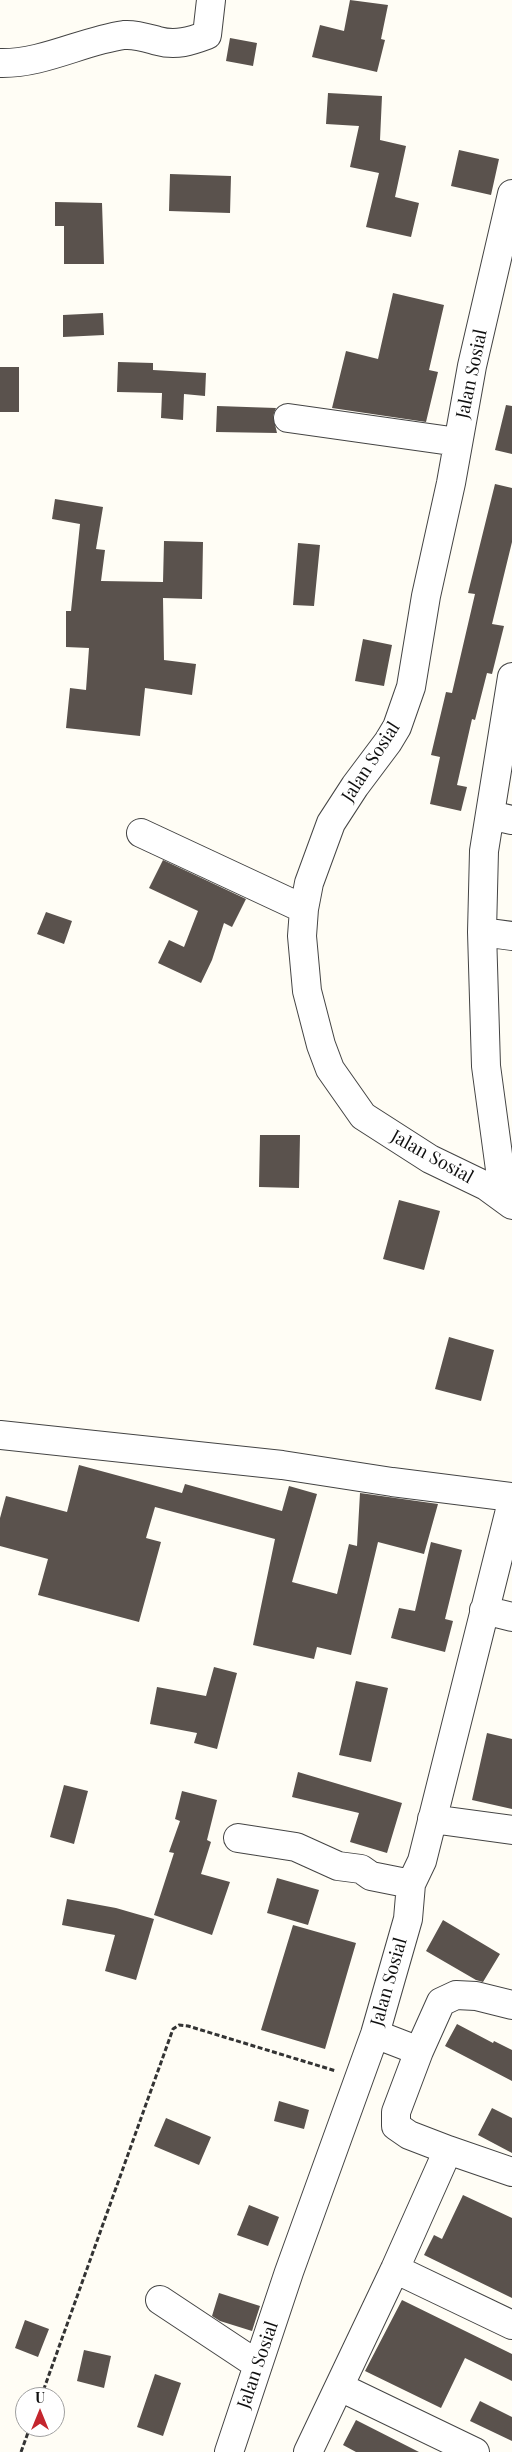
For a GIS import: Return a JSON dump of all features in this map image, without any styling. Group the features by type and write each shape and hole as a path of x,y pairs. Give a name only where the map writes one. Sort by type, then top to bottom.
{"street":[{"path":"0,63 17,64 77,46 126,35 143,36 161,42 188,43 207,35 211,0"},
{"name":"Jalan Sosial","path":"508,1202 486,1186 430,1159 363,1116 330,1069 312,1017 302,936 304,909 309,883 331,823 355,786 388,742 406,706 472,366 508,232 512,194"},
{"path":"288,418 458,442"},
{"path":"508,1202 486,1066 482,932 484,851 501,818 511,681"},
{"path":"141,833 304,909"},
{"path":"482,932 512,936"},
{"path":"0,1436 282,1465 392,1482 511,1507"},
{"name":"Jalan Sosial","path":"228,2452 374,2034 408,1919 411,1884 422,1861 511,1507"},
{"path":"484,1610 512,1617"},
{"path":"432,1819 512,1830"},
{"path":"238,1838 286,1846 338,1866 361,1869 371,1876 411,1884"},
{"path":"512,2005 476,1996 456,1995 441,2002 419,2051 396,2112 396,2126 409,2135 512,2172"},
{"path":"374,2034 419,2051"},
{"path":"308,2452 395,2269 448,2150"},
{"path":"395,2269 512,2325"},
{"path":"160,2300 258,2365"},
{"path":"340,2387 475,2452"}],"path":[{"path":"45,2387 173,2030 179,2025 188,2026 359,2078"},
{"path":"21,2452 26,2437"}],"building":[{"path":"350,0 388,5 381,39 385,40 377,72 312,57 320,25 344,31"},
{"path":"230,38 257,43 253,66 226,61"},
{"path":"328,93 382,96 380,140 406,146 395,197 419,203 411,237 366,227 379,173 350,167 359,126 326,124"},
{"path":"459,150 499,159 491,195 451,186"},
{"path":"170,174 231,176 230,213 169,211"},
{"path":"55,202 102,203 104,264 64,264 64,226 55,226"},
{"path":"393,293 444,305 429,370 438,372 426,422 332,408 346,351 378,359"},
{"path":"103,313 104,335 63,337 63,315"},
{"path":"118,362 153,363 153,370 206,373 205,396 184,394 183,420 161,418 162,393 117,392"},
{"path":"0,367 19,367 19,412 0,412"},
{"path":"506,405 512,406 512,454 495,450"},
{"path":"217,406 276,408 273,416 277,433 216,432"},
{"path":"495,484 512,488 512,542 492,624 504,626 492,674 487,673 475,720 472,719 457,785 467,787 461,811 430,804 440,757 431,755 446,692 452,693 475,594 468,593"},
{"path":"55,499 103,507 96,549 105,550 101,581 163,582 164,541 203,542 202,599 163,598 164,660 196,664 192,695 145,688 140,736 66,728 70,688 86,690 89,648 66,647 66,611 71,611 80,524 52,519"},
{"path":"298,543 320,545 314,606 293,605"},
{"path":"363,639 392,645 384,686 355,681"},
{"path":"163,860 246,899 232,927 224,923 212,960 201,983 158,963 169,940 184,947 198,911 149,888"},
{"path":"46,912 72,921 64,944 37,934"},
{"path":"260,1135 300,1135 299,1188 259,1187"},
{"path":"399,1200 440,1211 424,1270 383,1259"},
{"path":"449,1337 494,1350 481,1401 435,1389"},
{"path":"79,1465 182,1493 185,1484 282,1511 289,1486 317,1494 292,1582 337,1594 349,1544 357,1546 360,1493 438,1504 424,1554 378,1542 351,1655 317,1647 314,1659 253,1645 275,1539 155,1507 146,1538 161,1542 139,1622 38,1595 48,1559 0,1546 0,1518 6,1496 67,1512"},
{"path":"431,1542 462,1550 445,1619 453,1621 445,1652 391,1638 399,1608 415,1611"},
{"path":"214,1667 237,1673 217,1749 194,1743 197,1733 150,1724 157,1687 206,1696"},
{"path":"356,1681 388,1688 371,1762 339,1755"},
{"path":"487,1733 512,1739 512,1809 472,1800"},
{"path":"298,1772 402,1803 387,1853 350,1842 359,1813 292,1797"},
{"path":"64,1785 88,1791 74,1844 50,1837"},
{"path":"182,1791 217,1800 207,1840 211,1842 201,1874 230,1882 212,1935 154,1915 174,1853 169,1852 180,1821 175,1819"},
{"path":"277,1878 319,1890 308,1925 267,1913"},
{"path":"67,1899 116,1908 154,1919 136,1980 105,1971 115,1935 62,1925"},
{"path":"443,1920 500,1954 483,1982 476,1980 426,1951"},
{"path":"293,1925 356,1943 325,2049 261,2030"},
{"path":"457,2024 493,2043 494,2041 512,2050 512,2081 445,2046"},
{"path":"279,2101 309,2110 304,2129 274,2121"},
{"path":"492,2108 512,2118 512,2153 478,2135"},
{"path":"166,2118 211,2137 199,2165 154,2146"},
{"path":"463,2195 512,2218 512,2298 424,2255 434,2235 442,2239"},
{"path":"249,2205 279,2217 268,2246 237,2235"},
{"path":"219,2293 260,2306 252,2331 220,2321 212,2316"},
{"path":"402,2300 512,2354 512,2381 465,2358 441,2408 365,2371"},
{"path":"25,2320 49,2329 38,2357 15,2348"},
{"path":"84,2350 111,2356 104,2388 77,2381"},
{"path":"155,2374 181,2383 163,2436 137,2427"},
{"path":"480,2401 512,2417 512,2441 470,2421"},
{"path":"356,2420 419,2452 356,2452 343,2445"}]}
